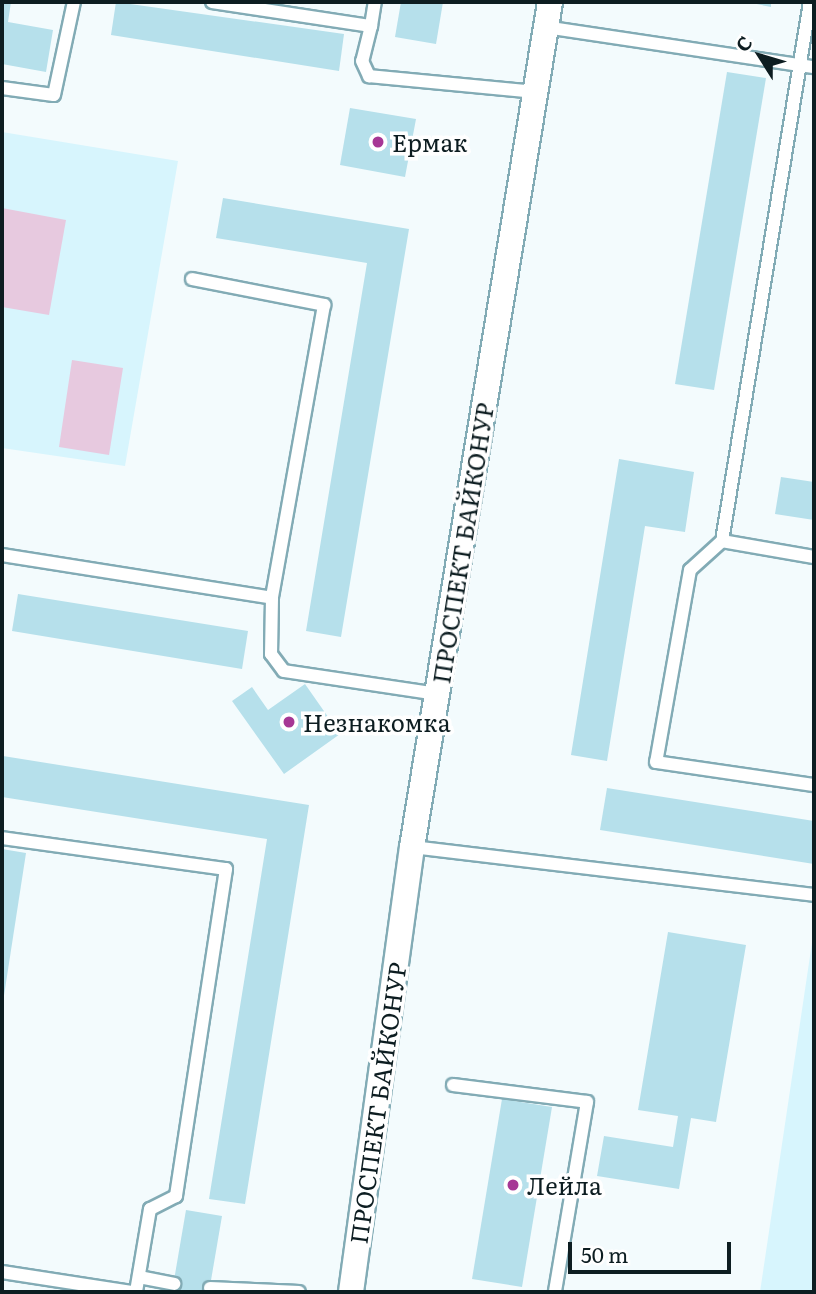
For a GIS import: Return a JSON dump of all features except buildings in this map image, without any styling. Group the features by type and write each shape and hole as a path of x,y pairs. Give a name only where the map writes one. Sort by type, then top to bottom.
{"street":[{"name":"ПРОСПЕКТ БАЙКОНУР","path":"351,1292 412,847 550,2"}],"lane":[{"path":"2,88 54,95 74,2"},
{"path":"212,2 371,26"},
{"path":"375,2 362,61 369,76 535,92"},
{"path":"810,2 722,541 690,570 656,762 814,785"},
{"path":"545,27 814,67"},
{"path":"192,279 324,305 272,598 271,654 284,671 438,694"},
{"path":"722,541 814,556"},
{"path":"2,555 272,598"},
{"path":"2,838 226,869 176,1196 150,1209 134,1292 2,1272"},
{"path":"412,847 814,895"},
{"path":"453,1085 587,1102 555,1292"},
{"path":"139,1277 174,1284"},
{"path":"210,1289 299,1292"}],"shaded area":[{"path":"2,132 178,161 125,466 2,448"},
{"path":"2,208 66,220 49,315 2,307"},
{"path":"72,360 123,368 109,455 59,447"},
{"path":"813,936 814,1292 760,1292"}],"place":[{"name":"Ермак","path":"378,142"},
{"name":"Незнакомка","path":"289,722"},
{"name":"Лейла","path":"513,1185"}]}
